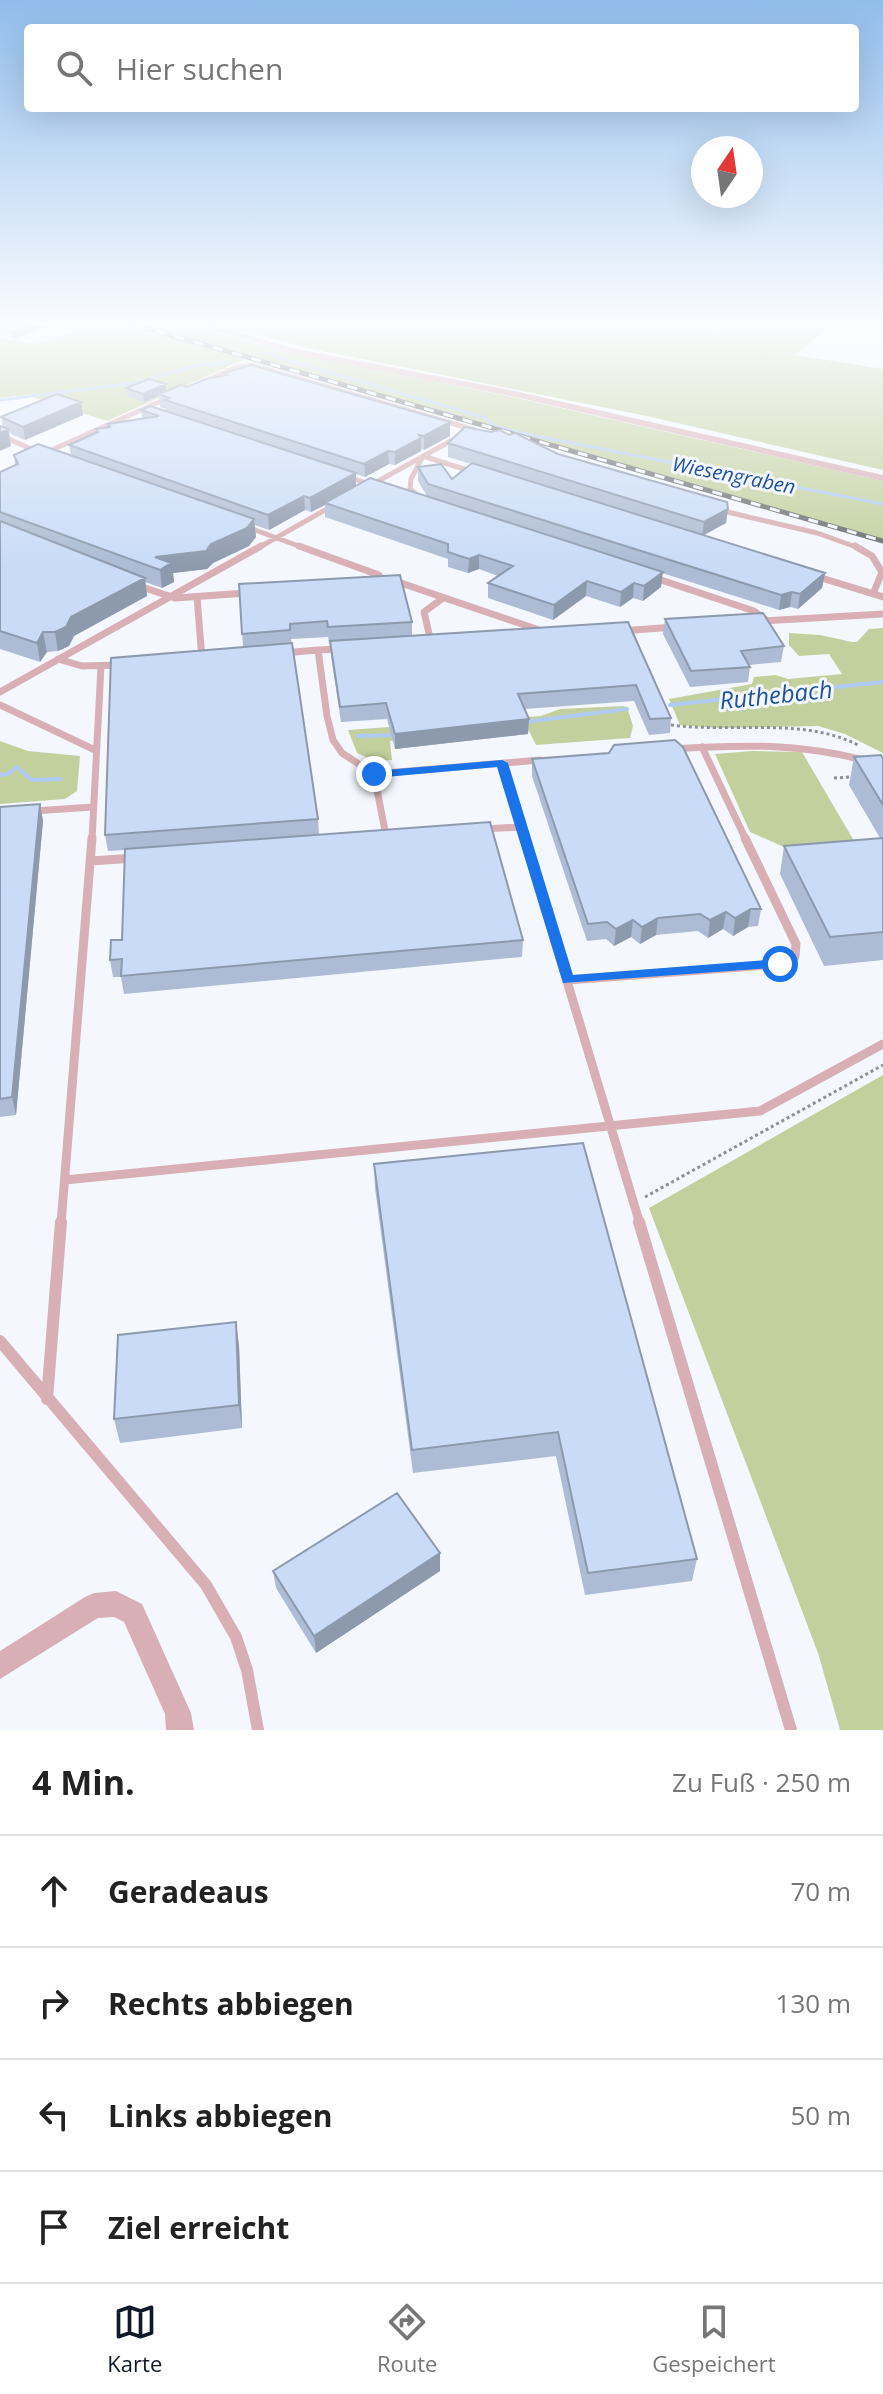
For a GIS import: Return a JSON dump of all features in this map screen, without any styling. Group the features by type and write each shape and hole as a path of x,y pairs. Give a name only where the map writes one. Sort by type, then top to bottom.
{"street":[{"path":"566,406 883,478"},
{"path":"0,1666 94,1606 116,1604 133,1613 178,1713 180,1730"}],"lane":[{"path":"28,460 151,406"},
{"path":"393,406 486,433"},
{"path":"141,410 155,415"},
{"path":"358,492 473,429"},
{"path":"0,435 57,459"},
{"path":"423,456 483,475"},
{"path":"398,493 425,502 410,489 411,479 423,456"},
{"path":"342,475 385,489"},
{"path":"0,692 344,500"},
{"path":"710,507 843,542 866,552 879,563 882,572 873,594"},
{"path":"232,521 443,598 539,629 548,636 533,636"},
{"path":"359,586 379,575"},
{"path":"813,575 883,597"},
{"path":"651,576 754,611 766,621"},
{"path":"125,581 167,597 254,593"},
{"path":"197,597 201,659"},
{"path":"431,642 424,612 443,598"},
{"path":"751,622 883,614"},
{"path":"616,631 690,626"},
{"path":"417,643 446,642"},
{"path":"274,653 346,648"},
{"path":"318,650 332,737 347,758 374,774 386,836"},
{"path":"187,660 216,658"},
{"path":"58,659 69,664 129,664"},
{"path":"47,1399 91,861 101,666"},
{"path":"0,705 95,750"},
{"path":"568,980 780,964 795,957 796,944 702,747"},
{"path":"669,749 822,748 883,766"},
{"path":"374,774 544,759"},
{"path":"502,763 791,1730"},
{"path":"31,812 93,807"},
{"path":"476,830 522,827"},
{"path":"370,837 401,835"},
{"path":"91,861 137,857"},
{"path":"65,1180 760,1111 883,1044"},
{"path":"0,1341 206,1585 223,1611 247,1670 258,1730"}],"path":[{"path":"834,778 859,777"},
{"path":"633,1203 883,1065"}],"green space":[{"path":"59,406 141,406 107,421"},
{"path":"423,406 551,406 883,481 883,539"},
{"path":"596,406 883,406 883,470"},
{"path":"883,628 883,753 845,734 818,726 719,728 680,725 669,699 752,684 754,677 776,675 788,679 842,674 829,654 799,656 789,645 789,633 857,642 869,629"},
{"path":"627,707 633,726 630,738 536,745 527,727 390,741 392,760 374,761 357,753 348,730 541,716 560,709"},
{"path":"0,741 28,751 80,756 77,791 65,799 0,804"},
{"path":"802,752 860,851 802,855 750,832 715,754"},
{"path":"883,1075 883,1730 840,1730 818,1653 649,1208"}],"building":[{"path":"28,406 72,406 23,427 1,417"},
{"path":"150,406 356,473 310,498 304,496 268,515 69,445 98,432 96,429 110,427 108,424 159,416 141,410"},
{"path":"183,406 393,406 450,422 424,436 419,435 421,438 395,452 388,451 364,464"},
{"path":"465,427 491,432 500,430 509,435 515,433 558,454 727,502 728,509 704,522 448,443"},
{"path":"38,444 254,519 247,528 211,544 206,551 155,557 171,563 160,570 0,512 0,472 18,464 14,455"},
{"path":"472,463 825,573 800,594 792,592 781,595 428,484 418,467 441,464 452,479"},
{"path":"370,478 663,572 644,586 634,583 621,592 587,581 554,605 488,583 513,566 479,555 469,559 448,552 448,544 325,503"},
{"path":"0,521 145,578 71,617 66,627 55,632 43,632 37,643 0,631"},
{"path":"400,575 412,622 328,627 327,621 290,624 290,630 242,634 239,584"},
{"path":"763,613 784,646 741,651 750,667 691,671 665,619"},
{"path":"628,622 671,718 650,719 636,685 518,694 529,719 395,734 386,703 340,707 330,641"},
{"path":"292,643 318,819 105,835 111,658"},
{"path":"675,740 683,747 761,909 751,909 735,918 726,912 710,920 700,914 658,918 642,927 633,920 616,929 607,922 588,924 532,759 609,753 614,745"},
{"path":"881,755 883,759 883,805 854,757"},
{"path":"40,804 12,1097 0,1099 0,807"},
{"path":"490,822 523,940 121,976 122,959 110,960 111,940 122,940 125,849"},
{"path":"883,838 883,932 830,937 784,846"},
{"path":"583,1143 697,1559 588,1573 558,1432 412,1450 374,1164"},
{"path":"236,1322 239,1405 114,1419 118,1335"},
{"path":"397,1493 440,1553 314,1636 273,1571"}],"waterway":[{"name":"Wiesengraben","path":"444,406 486,418 495,426 521,433 883,504"},
{"name":"Ruthebach","path":"670,705 883,682"},
{"name":"Ruthebach","path":"525,722 627,709"},
{"name":"Ruthebach","path":"358,736 396,735"},
{"name":"Ruthebach","path":"0,775 8,774 17,767 32,780 61,779"}],"railway":[{"path":"415,406 883,541"}],"route":[{"path":"374,774 502,763 568,980 780,964"}]}
